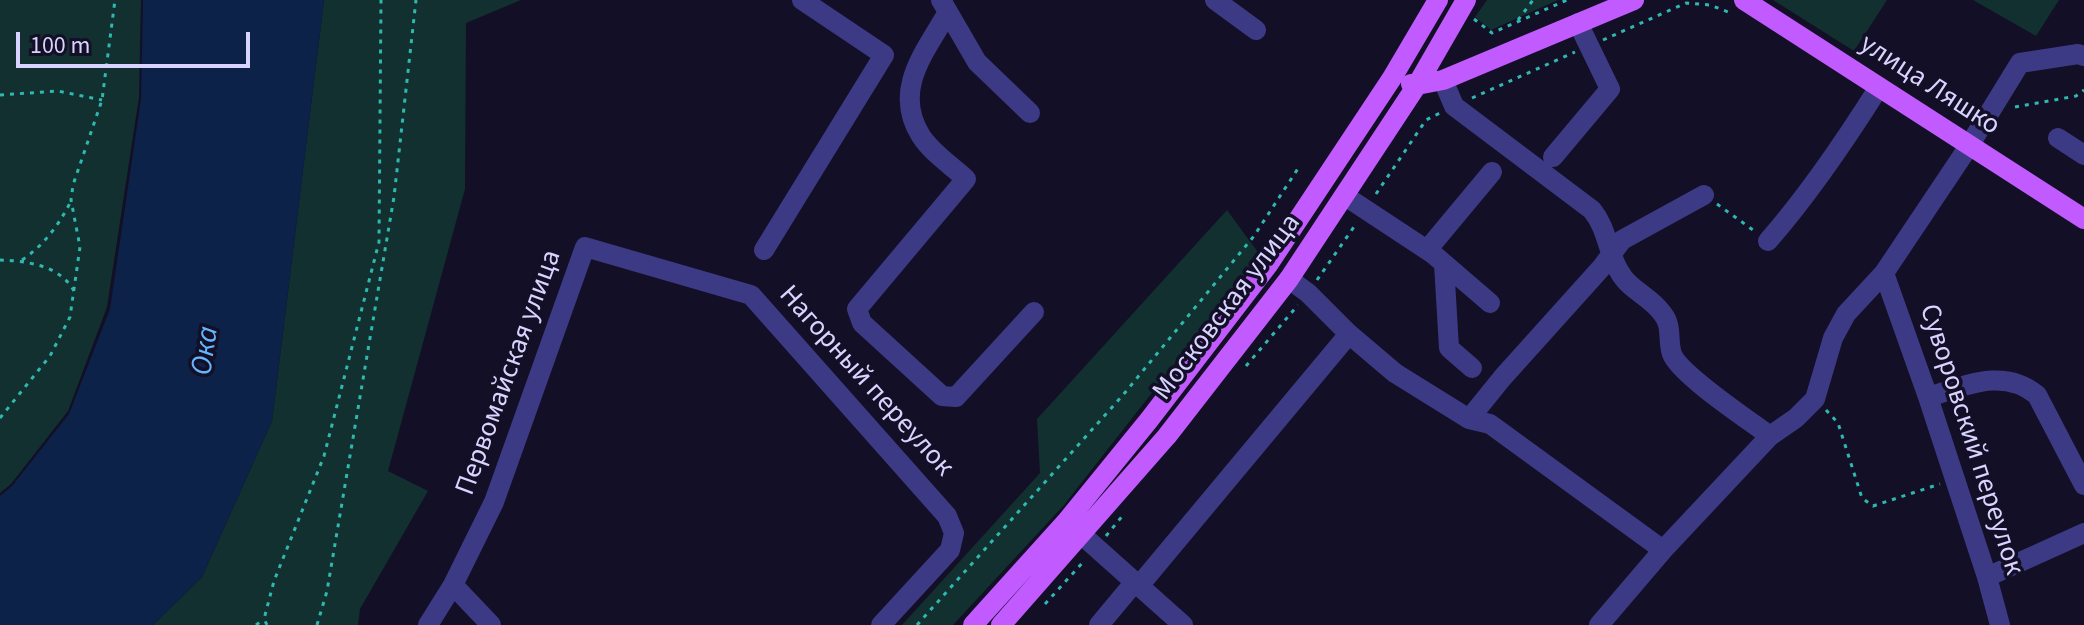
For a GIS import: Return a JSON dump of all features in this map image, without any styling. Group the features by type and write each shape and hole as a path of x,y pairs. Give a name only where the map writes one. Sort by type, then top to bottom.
{"main road":[{"name":"Московская улица","path":"973,625 1066,522 1264,271 1392,78 1438,0"},
{"path":"1392,78 1417,85 1443,80 1634,0"},
{"name":"улица Ляшко","path":"1739,7 1879,87 2084,219"},
{"name":"Московская улица","path":"1001,625 1089,542 1289,279 1469,8"}],"street":[{"path":"764,250 884,55 802,0"},
{"path":"1215,0 1256,30"},
{"path":"945,6 977,62 1030,113"},
{"path":"945,6 913,71 909,106 921,137 966,179 857,309 862,323 942,396 956,397 1034,312"},
{"path":"1553,157 1610,89 1578,23"},
{"path":"1599,625 1663,550 1770,436 1796,418 1815,399 1833,338 1846,314 1884,273 2020,63 2078,54 2084,56"},
{"path":"1443,80 1454,106 1592,210 1605,231 1619,272 1629,286 1662,311 1670,326 1672,354 1685,371 1770,436"},
{"path":"1768,241 1835,157 1879,87"},
{"path":"2058,138 2084,155"},
{"path":"1427,250 1492,172"},
{"path":"1469,419 1622,240 1704,195"},
{"path":"1345,196 1427,250 1490,303"},
{"name":"Первомайская улица","path":"428,625 453,585 494,502 585,247 703,280"},
{"path":"1444,264 1449,348 1472,368"},
{"name":"Суворовский переулок","path":"1884,273 1928,397 2000,625"},
{"path":"1289,279 1395,373 1469,419 1490,424 1663,550"},
{"name":"Нагорный переулок","path":"703,280 751,295 947,516 954,533 950,550 881,625"},
{"path":"1099,625 1349,334"},
{"path":"1928,397 1986,380 2011,381 2026,386 2037,395 2084,485"},
{"path":"1987,577 2084,533"},
{"path":"1089,542 1183,625"},
{"path":"453,585 491,625"}],"path":[{"path":"0,418 50,356 70,317 80,247 71,200 73,185 102,100 115,0"},
{"path":"256,625 264,619 274,581 324,456 379,242 381,0"},
{"path":"317,625 327,591 386,244 416,0"},
{"path":"1515,23 1533,0"},
{"path":"1469,8 1476,22 1492,33 1567,0"},
{"path":"1242,371 1308,293 1426,120 1686,3 1739,7"},
{"path":"1991,111 2076,96 2084,90"},
{"path":"0,95 58,91 102,100"},
{"path":"917,625 1123,395 1254,236 1299,167"},
{"path":"1704,195 1768,241"},
{"path":"22,260 37,250 53,232 71,200"},
{"path":"379,242 386,244"},
{"path":"0,260 22,260 51,269 63,277 74,292"},
{"path":"1815,399 1838,423 1862,498 1873,506 1954,479"},
{"path":"1036,614 1089,542 1125,513"},
{"path":"264,619 267,625"}],"green space":[{"path":"0,0 141,0 139,97 107,307 68,411 11,484 0,493"},
{"path":"324,0 521,0 466,23 465,189 388,471 428,491 360,609 358,625 153,625 202,577 272,421"},
{"path":"1487,0 1558,0 1491,30 1475,17"},
{"path":"1773,0 1887,0 1854,51"},
{"path":"1973,0 2059,0 2036,36"},
{"path":"1227,210 1260,255 1064,505 953,625 902,625 1040,473 1037,419"}],"water":[{"name":"Ока","path":"143,0 324,0 272,421 202,577 153,625 0,625 0,496 12,486 69,414 110,309 141,99"}]}
